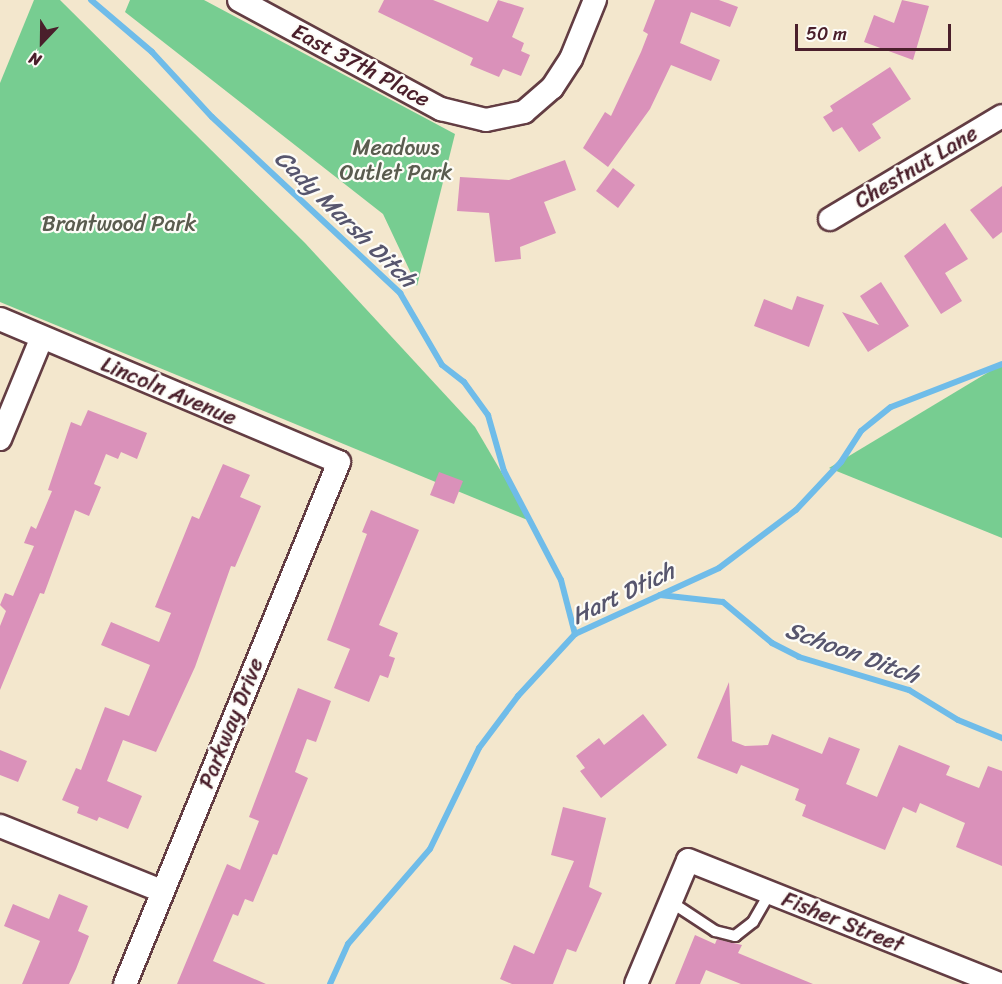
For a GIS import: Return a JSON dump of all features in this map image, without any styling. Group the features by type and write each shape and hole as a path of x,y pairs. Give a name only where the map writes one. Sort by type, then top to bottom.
{"street":[{"name":"East 37th Place","path":"239,0 441,108 486,120 524,112 552,88 571,59 595,0"},
{"name":"Chestnut Lane","path":"830,219 1002,116"},
{"name":"Lincoln Avenue","path":"0,320 339,462"},
{"path":"0,439 42,337"},
{"name":"Parkway Drive","path":"125,984 339,462"},
{"path":"0,826 162,891"},
{"name":"Fisher Street","path":"671,902 688,860 999,984"},
{"path":"636,984 671,902"}],"lane":[{"path":"671,902 715,931 735,936 753,922 770,893"}],"green space":[{"name":"Brantwood Park","path":"34,0 60,0 305,243 475,427 530,521 0,302 0,83"},
{"name":"Meadows Outlet Park","path":"130,0 204,0 455,134 417,286 383,214 125,12"},
{"path":"1002,364 1002,538 829,468"}],"building":[{"path":"384,0 433,0 488,22 498,0 524,8 512,37 524,43 521,51 530,55 521,76 503,69 499,77 470,65 473,58 378,12"},
{"path":"655,0 719,0 738,7 730,27 691,12 680,43 720,60 711,81 671,65 650,109 608,167 583,148 605,112 611,116 648,34 643,31"},
{"path":"902,0 929,6 913,60 864,42 874,15 894,23"},
{"path":"890,67 911,99 872,124 881,138 859,152 842,127 833,132 823,117 833,111 830,106"},
{"path":"565,160 576,190 544,202 556,233 520,247 521,259 495,262 489,213 457,211 460,177 509,180"},
{"path":"613,168 635,185 618,208 596,191"},
{"path":"1002,186 1002,232 993,239 970,210"},
{"path":"945,223 968,259 945,273 962,301 941,314 904,256"},
{"path":"881,282 909,326 868,352 842,312 879,325 860,296"},
{"path":"797,296 824,305 809,347 754,326 764,299 792,310"},
{"path":"88,410 147,433 137,459 121,452 118,459 106,454 94,484 101,487 89,516 75,510 44,594 40,593 0,690 0,626 6,611 0,605 5,593 13,596 34,546 24,543 31,526 36,529 52,491 48,490 71,422 81,426"},
{"path":"223,464 250,475 240,497 261,506 235,567 231,566 195,667 156,752 123,740 107,781 142,796 128,829 99,817 97,821 77,813 79,807 62,800 76,768 81,770 105,707 129,716 150,665 101,645 111,622 159,642 171,613 155,607 192,516 199,519"},
{"path":"439,472 463,481 454,504 430,495"},
{"path":"371,510 419,530 379,625 398,633 389,656 395,658 388,678 380,675 369,702 334,688 350,649 327,640 367,534 362,532"},
{"path":"729,682 732,741 745,746 768,745 772,734 822,754 829,737 860,749 846,784 877,797 899,745 950,766 946,775 979,788 988,766 1002,771 1002,866 956,847 965,823 920,803 916,813 903,807 885,850 802,816 806,805 795,800 799,789 741,765 737,774 697,758"},
{"path":"298,688 331,701 316,742 307,739 295,772 308,778 277,855 273,854 253,902 245,899 238,916 233,914 213,961 266,984 177,984 227,864 240,870 259,821 249,817"},
{"path":"643,714 667,745 601,798 580,771 585,768 576,756 599,738 604,745"},
{"path":"0,750 27,761 18,782 0,775"},
{"path":"563,807 606,818 589,887 602,893 576,952 567,949 553,984 512,984 500,979 514,945 534,954 574,861 551,855"},
{"path":"59,894 88,906 78,931 89,936 76,969 69,984 22,984 40,941 4,926 13,904 49,919"},
{"path":"695,935 715,944 717,939 742,945 738,953 813,984 741,984 706,970 700,984 675,984"}],"waterway":[{"name":"Cady Marsh Ditch","path":"91,0 152,52 212,117 400,293 442,365 464,382 488,415 504,471 561,580 575,634"},
{"name":"Hart Dtich","path":"330,984 348,944 430,849 479,748 518,696 575,634 719,568 796,510 841,462 861,431 891,407 1002,364"},
{"name":"Schoon Ditch","path":"660,595 723,602 772,643 799,657 909,690 958,720 1002,738"}]}
